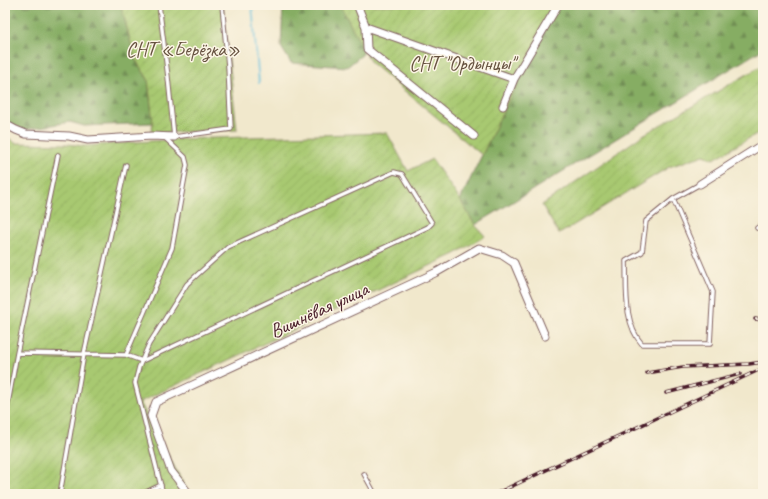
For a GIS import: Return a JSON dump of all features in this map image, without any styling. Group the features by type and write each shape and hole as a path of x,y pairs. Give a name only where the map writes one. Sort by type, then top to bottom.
{"street":[{"path":"358,5 366,27 367,49 474,136"},
{"path":"503,106 514,80 556,6"},
{"path":"366,27 514,80"},
{"path":"5,124 26,134 69,136 88,140 118,137 174,137"},
{"path":"700,184 763,144"},
{"name":"Вишнёвая улица","path":"189,494 172,471 151,416 156,402 438,272 479,248 502,255 514,263 545,336"}],"lane":[{"path":"159,5 174,137 231,128 228,66 222,5"},
{"path":"126,355 172,248 187,165 185,157 163,136"},
{"path":"5,420 17,353 58,155"},
{"path":"60,494 84,354 126,165"},
{"path":"17,353 126,355 142,361 428,227 432,223 402,174 394,172 228,247 187,284 150,344 142,361 139,367 135,383 163,494"},
{"path":"673,199 713,292 710,344 642,344 635,336 629,320 626,261 642,252 646,221 673,199 700,184"},
{"path":"757,228 763,224"},
{"path":"364,474 375,494"},
{"path":"142,494 161,485"}],"green space":[{"path":"5,5 121,5 135,59 148,79 153,123 84,126 70,122 24,130 5,121"},
{"name":"СНТ «Берёзка»","path":"121,5 223,5 237,130 151,133 153,123 148,79 135,59"},
{"path":"283,5 352,5 360,31 363,54 347,67 291,63 281,47"},
{"name":"СНТ \"Ордынцы\"","path":"340,5 555,5 482,155 371,63"},
{"path":"555,5 763,5 763,49 475,225 460,200"},
{"path":"763,65 763,130 714,159 704,155 669,167 559,234 542,205 643,135"},
{"path":"387,133 408,171 432,159 475,225 485,236 455,254 140,402 189,494 5,494 5,135 15,143 67,144 84,146 179,139"}],"waterway":[{"path":"252,5 259,83"}],"railway":[{"path":"755,319 763,320"},
{"path":"647,373 683,367 763,362"},
{"path":"495,494 763,368"},
{"path":"666,393 740,374"},
{"path":"756,494 763,491"}]}
